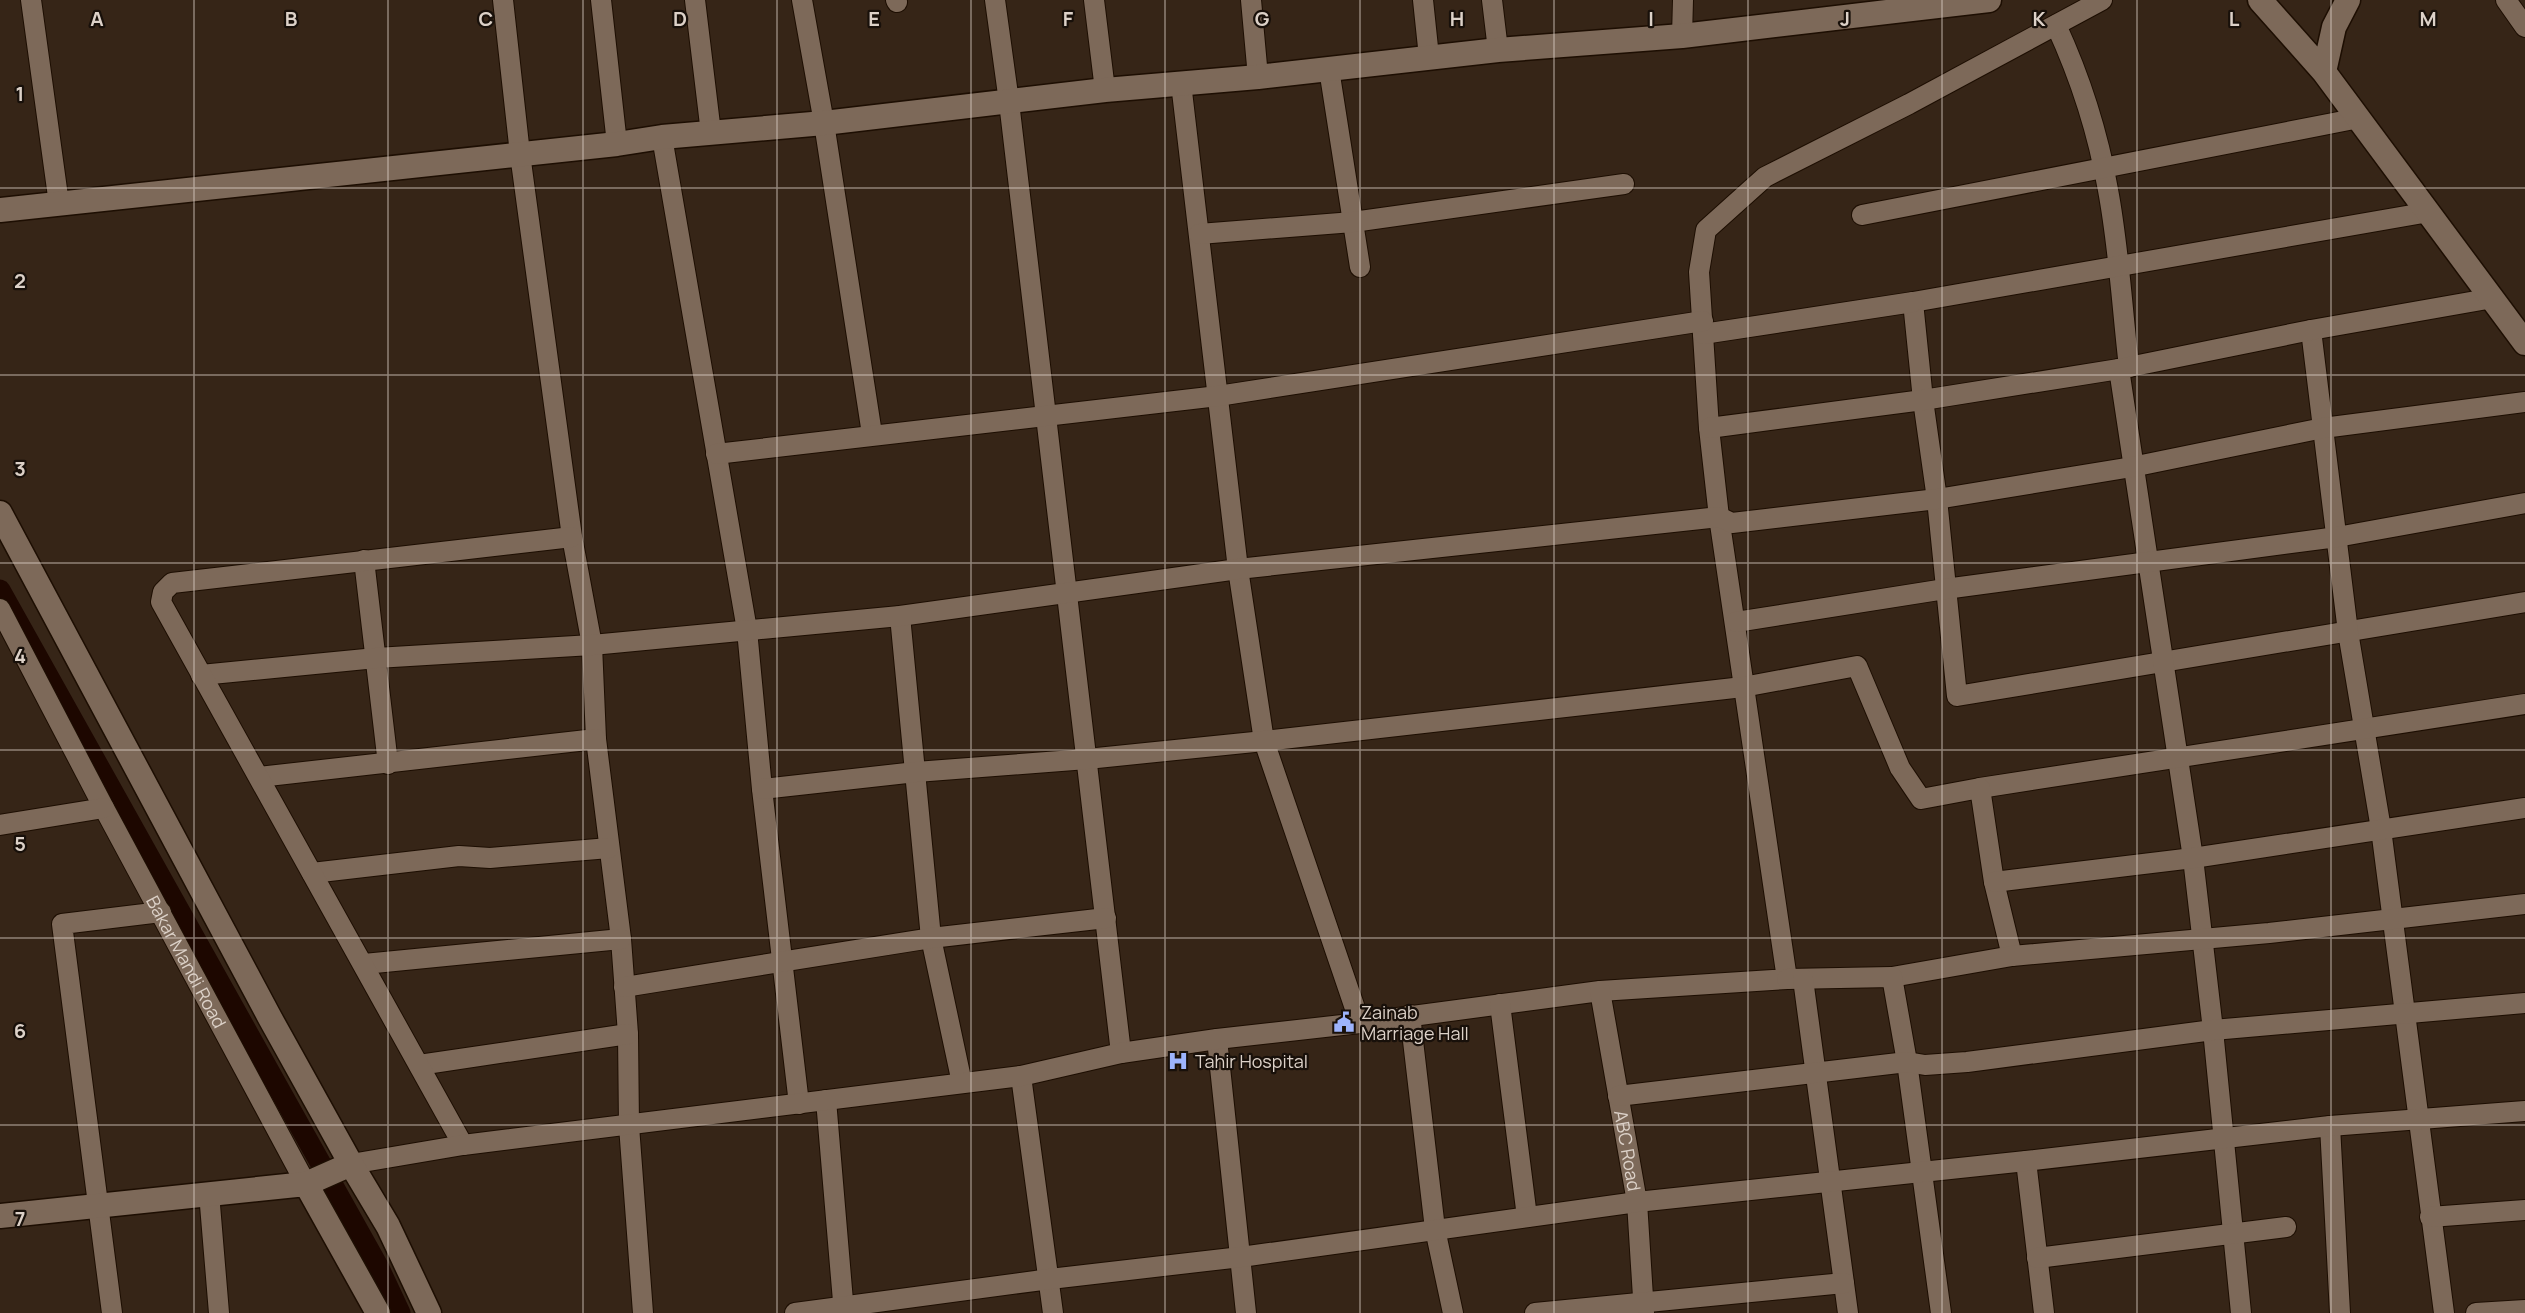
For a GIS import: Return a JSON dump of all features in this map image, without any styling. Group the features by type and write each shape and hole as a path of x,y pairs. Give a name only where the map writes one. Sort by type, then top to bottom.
{"street":[{"path":"31,0 59,204"},
{"path":"503,0 520,154 572,537 592,645 596,739 621,939 628,1034 629,1126 643,1313"},
{"path":"601,0 617,144"},
{"path":"695,0 711,133"},
{"path":"802,0 824,123 872,434"},
{"path":"995,0 1121,1053"},
{"path":"1094,0 1105,90"},
{"path":"1251,0 1258,77"},
{"path":"1423,0 1429,57"},
{"path":"1492,0 1498,50"},
{"path":"1682,36 1683,0"},
{"path":"0,210 617,144 662,136 824,123 1105,90 1258,77 1498,50 1682,36 1947,3 1989,0"},
{"path":"1848,1313 1816,1072 1795,979 1743,687 1736,622 1719,517 1709,428 1699,272 1706,230 1765,177 1909,104 2102,0"},
{"path":"2260,0 2324,72 2525,343"},
{"path":"2324,72 2334,27 2348,0"},
{"path":"2506,0 2525,27"},
{"path":"2056,25 2073,61 2097,136 2103,168 2117,266 2132,467 2149,561 2176,757 2193,858 2213,1030 2241,1313"},
{"path":"1329,69 1360,267"},
{"path":"1180,83 1238,569 1264,741 1360,1023"},
{"path":"1862,215 2359,118"},
{"path":"662,136 747,630 762,789 799,1104"},
{"path":"1199,234 1353,222 1624,184"},
{"path":"716,454 872,434 1218,396 1703,328 1913,302 2429,212"},
{"path":"1709,428 1923,400 2124,368 2311,330 2493,298"},
{"path":"1913,302 1923,400 1937,499 1957,696 2525,602"},
{"path":"2311,330 2348,632 2381,829 2444,1313"},
{"path":"201,675 376,658 592,645 900,616 1238,569 1719,517 1732,523 1937,499 2132,467 2323,428 2525,402"},
{"path":"1736,622 1945,589 2337,537 2525,503"},
{"path":"0,513 270,1018 388,1226 429,1313"},
{"path":"463,1145 161,602 163,592 172,583 572,537"},
{"path":"364,560 388,764"},
{"name":"Bakar Mandi Road","path":"0,609 104,808 378,1313"},
{"path":"900,616 931,939 962,1083"},
{"path":"762,789 916,772 1087,759 1264,741 1743,687 1857,666 1900,768 1921,799 2176,757 2525,704"},
{"path":"259,777 596,739"},
{"path":"1980,788 1994,882 2012,956"},
{"path":"0,825 104,808"},
{"path":"1994,882 2193,858 2525,808"},
{"path":"312,873 459,856 490,858 609,848"},
{"path":"0,1216 306,1184 351,1164 463,1145 1021,1076 1121,1053 1600,991 1795,979 1892,977 2012,956 2202,939 2525,904"},
{"path":"112,1313 62,924 161,912"},
{"path":"624,987 931,939 1106,918"},
{"path":"364,964 621,939"},
{"path":"1892,977 1907,1062 1941,1313"},
{"name":"ABC Road","path":"1600,991 1637,1202 1644,1307"},
{"path":"1617,1096 1907,1062 1924,1065 1967,1062 2213,1030 2525,1003"},
{"path":"1500,1004 1527,1217"},
{"path":"1410,1015 1435,1229 1453,1313"},
{"path":"419,1065 628,1034"},
{"path":"1217,1039 1246,1313"},
{"path":"1021,1076 1053,1313"},
{"path":"826,1100 843,1310"},
{"path":"795,1313 843,1310 1050,1279 1241,1257 1637,1202 2026,1161 2330,1125 2525,1111"},
{"path":"2330,1125 2340,1313"},
{"path":"2026,1161 2044,1313"},
{"path":"209,1193 219,1313"},
{"path":"2430,1217 2525,1210"},
{"path":"2037,1258 2286,1227"},
{"path":"1535,1313 1644,1307 1844,1283"},
{"path":"2476,1313 2525,1310"}],"waterway":[{"path":"0,590 378,1266 400,1313"}],"place":[{"name":"Zainab Marriage Hall","path":"1344,1022"},
{"name":"Tahir Hospital","path":"1178,1061"}]}
